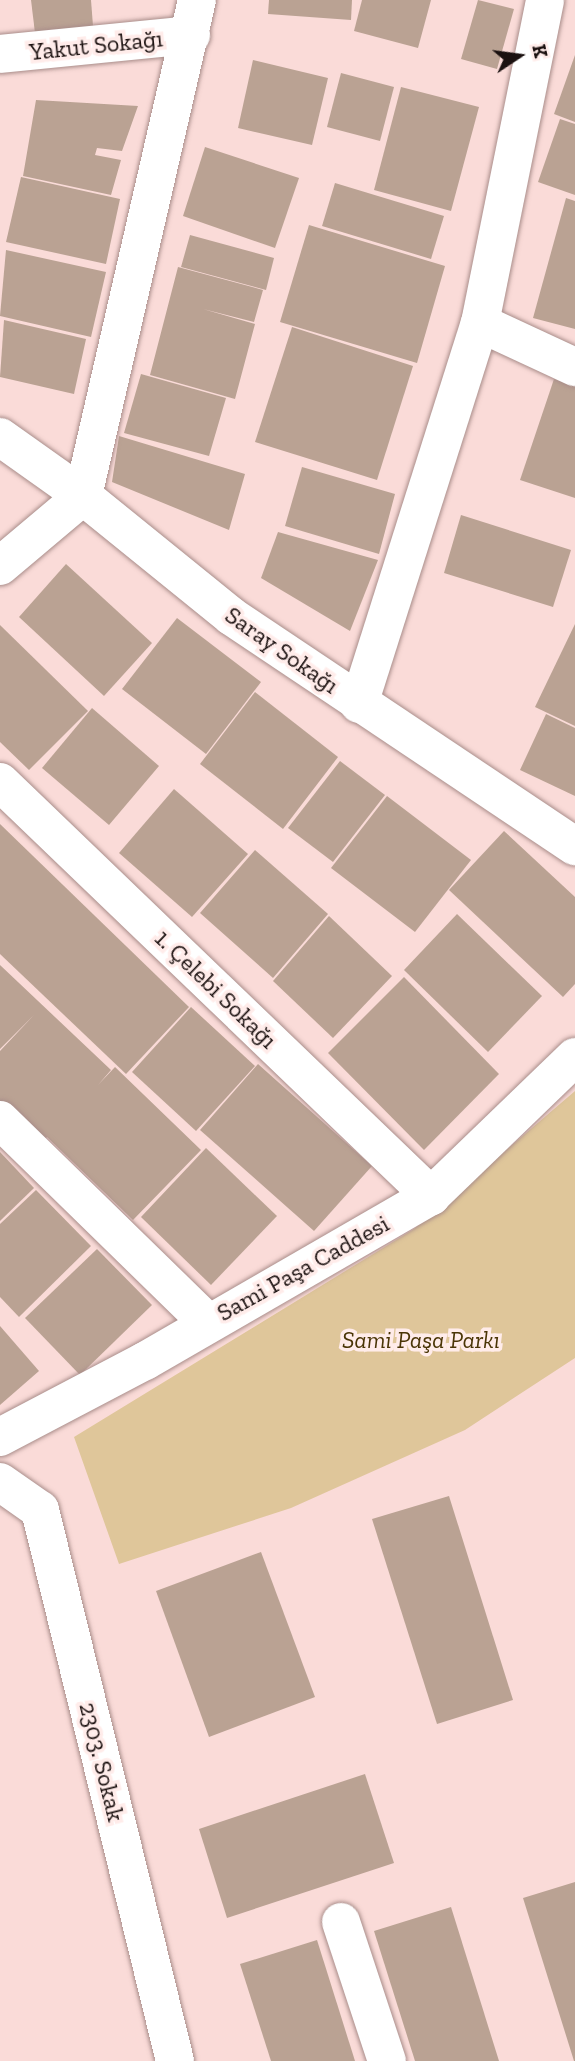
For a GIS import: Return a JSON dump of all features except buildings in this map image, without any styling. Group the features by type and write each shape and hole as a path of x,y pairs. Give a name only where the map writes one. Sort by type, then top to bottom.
{"street":[{"path":"359,704 480,323 545,0"},
{"path":"0,566 83,496 194,18"},
{"name":"Yakut Sokağı","path":"0,54 194,18"},
{"path":"480,323 575,367"},
{"name":"Saray Sokağı","path":"0,437 83,496 232,616 359,704 575,846"},
{"name":"1. Çelebi Sokağı","path":"0,782 431,1196"},
{"name":"Sami Paşa Caddesi","path":"0,1437 145,1361 207,1322 431,1196 575,1057"},
{"path":"0,1120 207,1322"},
{"name":"2303. Sokak","path":"0,1482 40,1510 175,2061"},
{"path":"341,1922 387,2061"}],"green space":[{"name":"Sami Paşa Parkı","path":"575,1091 575,1358 465,1430 291,1508 119,1564 74,1437 414,1229"}]}
